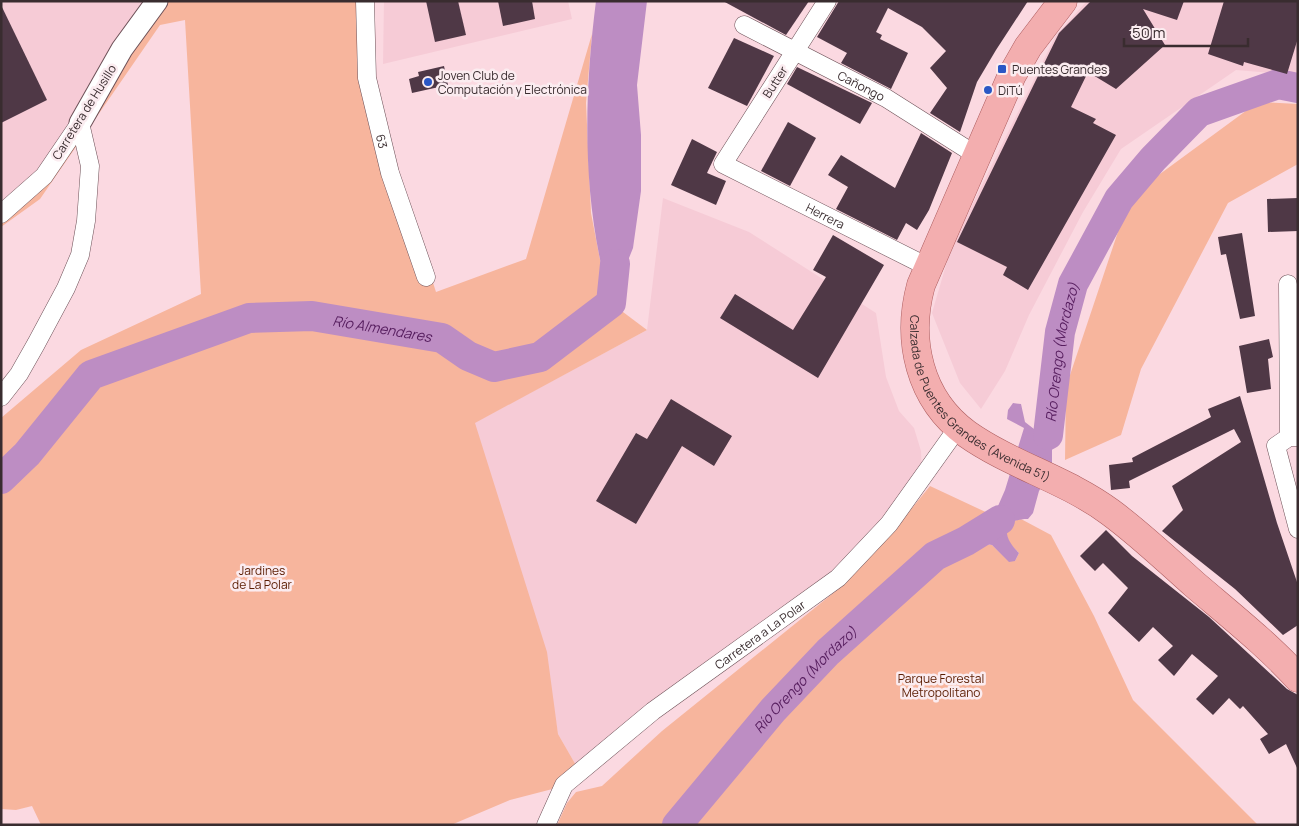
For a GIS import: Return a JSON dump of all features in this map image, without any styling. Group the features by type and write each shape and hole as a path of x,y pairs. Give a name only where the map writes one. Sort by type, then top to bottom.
{"main road":[{"name":"Calzada de Puentes Grandes (Avenida 51)","path":"1063,1 1042,27 1016,68 928,267 917,300 915,322 917,358 930,392 942,410 966,432 1111,512 1225,610 1298,677"}],"street":[{"name":"Carretera de Husillo","path":"1,214 44,176 80,123 122,49 157,1"},
{"name":"63","path":"365,1 367,78 390,173 426,277"},
{"name":"Butter","path":"723,164 826,1"},
{"name":"Cañongo","path":"744,25 886,98 976,155"},
{"path":"1,397 19,374 66,288 80,255 86,221 90,166 80,123"},
{"name":"Herrera","path":"723,164 928,267"},
{"path":"1288,284 1287,440 1298,529"},
{"name":"Carretera a La Polar","path":"546,825 564,786 653,711 838,578 889,524 966,432"}],"shaded area":[{"path":"1,1 157,1 80,123 1,214"},
{"path":"384,1 568,1 572,19 383,64"},
{"path":"596,1 647,1 637,85 641,135 641,191 633,248 611,303 601,266 595,229 588,154 587,115"},
{"path":"1087,1 1298,1 1298,75 1236,70 1121,149 1083,212 1029,315 1005,371 981,409 960,383 932,313 951,248 1056,35"},
{"path":"663,198 749,232 876,313 886,377 899,411 914,428 921,451 922,477 838,578 581,774 558,734 552,697 474,423 647,330"},
{"path":"1043,395 1063,396 1063,431 1052,450 1052,471 1039,491 1033,513 1028,519 1013,522 1007,530 1009,541 1019,553 1015,561 1009,562 992,545 966,541 998,506 1005,490 1024,428 1007,419 1008,410 1013,403 1021,404 1025,422 1034,429 1038,428 1038,420 1045,409"}],"green space":[{"name":"Jardines de La Polar","path":"157,1 365,1 367,78 436,292 526,259 592,34 586,103 591,213 603,275 611,303 647,330 475,423 547,652 558,734 581,774 564,786 510,800 451,825 41,825 32,806 16,810 1,809 1,418 81,350 201,294 185,20 160,25 40,199 1,227 1,214 44,176"},
{"path":"1258,102 1298,104 1298,164 1228,203 1141,369 1121,435 1065,460 1066,387 1130,196"},
{"name":"Parque Forestal Metropolitano","path":"930,486 992,515 984,525 979,544 992,545 1009,561 1015,561 1019,553 1010,544 1006,534 1009,524 1013,521 1021,519 1051,535 1094,616 1133,700 1258,825 557,825 567,803 576,792 602,786 662,731 842,586 895,529"}],"building":[{"path":"426,1 458,1 466,35 435,42"},
{"path":"498,1 532,1 535,19 503,26"},
{"path":"723,1 809,1 786,35"},
{"path":"839,1 1028,1 977,82 960,132 930,113 947,88 930,68 946,51 922,27 888,8 876,32 882,35 880,39 908,53 891,89 841,63 847,53 817,37"},
{"path":"1091,1 1184,1 1177,20 1143,9 1165,45 1116,89 1088,72 1071,107 1096,119 1093,123 1116,135 1028,290 1003,275 1007,267 957,242 1059,33"},
{"path":"1224,1 1298,1 1298,38 1287,74 1244,62 1243,66 1208,54"},
{"path":"1,5 47,100 1,123"},
{"path":"734,38 774,56 747,106 708,88"},
{"name":"Joven Club de Computación y Electrónica","path":"444,66 448,85 412,93 409,79 419,76 418,72"},
{"path":"797,67 872,103 860,124 787,84"},
{"path":"788,122 816,138 790,186 761,171"},
{"path":"921,133 952,153 929,210 917,230 906,223 897,240 836,209 848,187 828,175 841,155 895,188"},
{"path":"692,139 717,152 707,173 726,181 716,205 671,185"},
{"path":"1298,198 1298,231 1268,232 1267,199"},
{"path":"1242,233 1255,316 1240,319 1226,254 1221,255 1218,237"},
{"path":"833,235 884,265 818,378 720,318 735,294 793,330 826,277 813,270"},
{"path":"1269,339 1273,357 1268,359 1271,389 1247,393 1239,346"},
{"path":"1240,396 1277,523 1298,585 1298,625 1283,635 1235,589 1162,531 1183,510 1172,486 1241,442 1234,429 1129,481 1130,488 1111,490 1109,465 1133,462 1132,458 1211,417 1208,409"},
{"path":"671,399 732,436 714,466 682,446 636,524 596,501 636,433 647,439"},
{"path":"1106,530 1132,556 1209,617 1287,689 1298,695 1298,770 1286,744 1269,754 1260,739 1268,734 1243,706 1240,709 1229,698 1213,715 1196,699 1218,676 1192,654 1174,676 1158,660 1173,646 1153,627 1139,642 1108,613 1128,588 1103,563 1095,571 1080,556"}],"waterway":[{"name":"Río Orengo (Mordazo)","path":"1048,435 1060,332 1073,284 1119,199 1153,159 1199,112 1278,84 1298,88"},
{"name":"Río Almendares","path":"1,479 27,454 91,375 249,318 312,316 442,338 468,356 494,367 540,357 611,303 615,264"},
{"name":"Río Orengo (Mordazo)","path":"677,825 773,710 828,652 935,556 966,541 1000,520"}],"place":[{"name":"Puentes Grandes","path":"1002,69"},
{"name":"Joven Club de Computación y Electrónica","path":"428,82"},
{"name":"DiTú","path":"988,90"}]}
